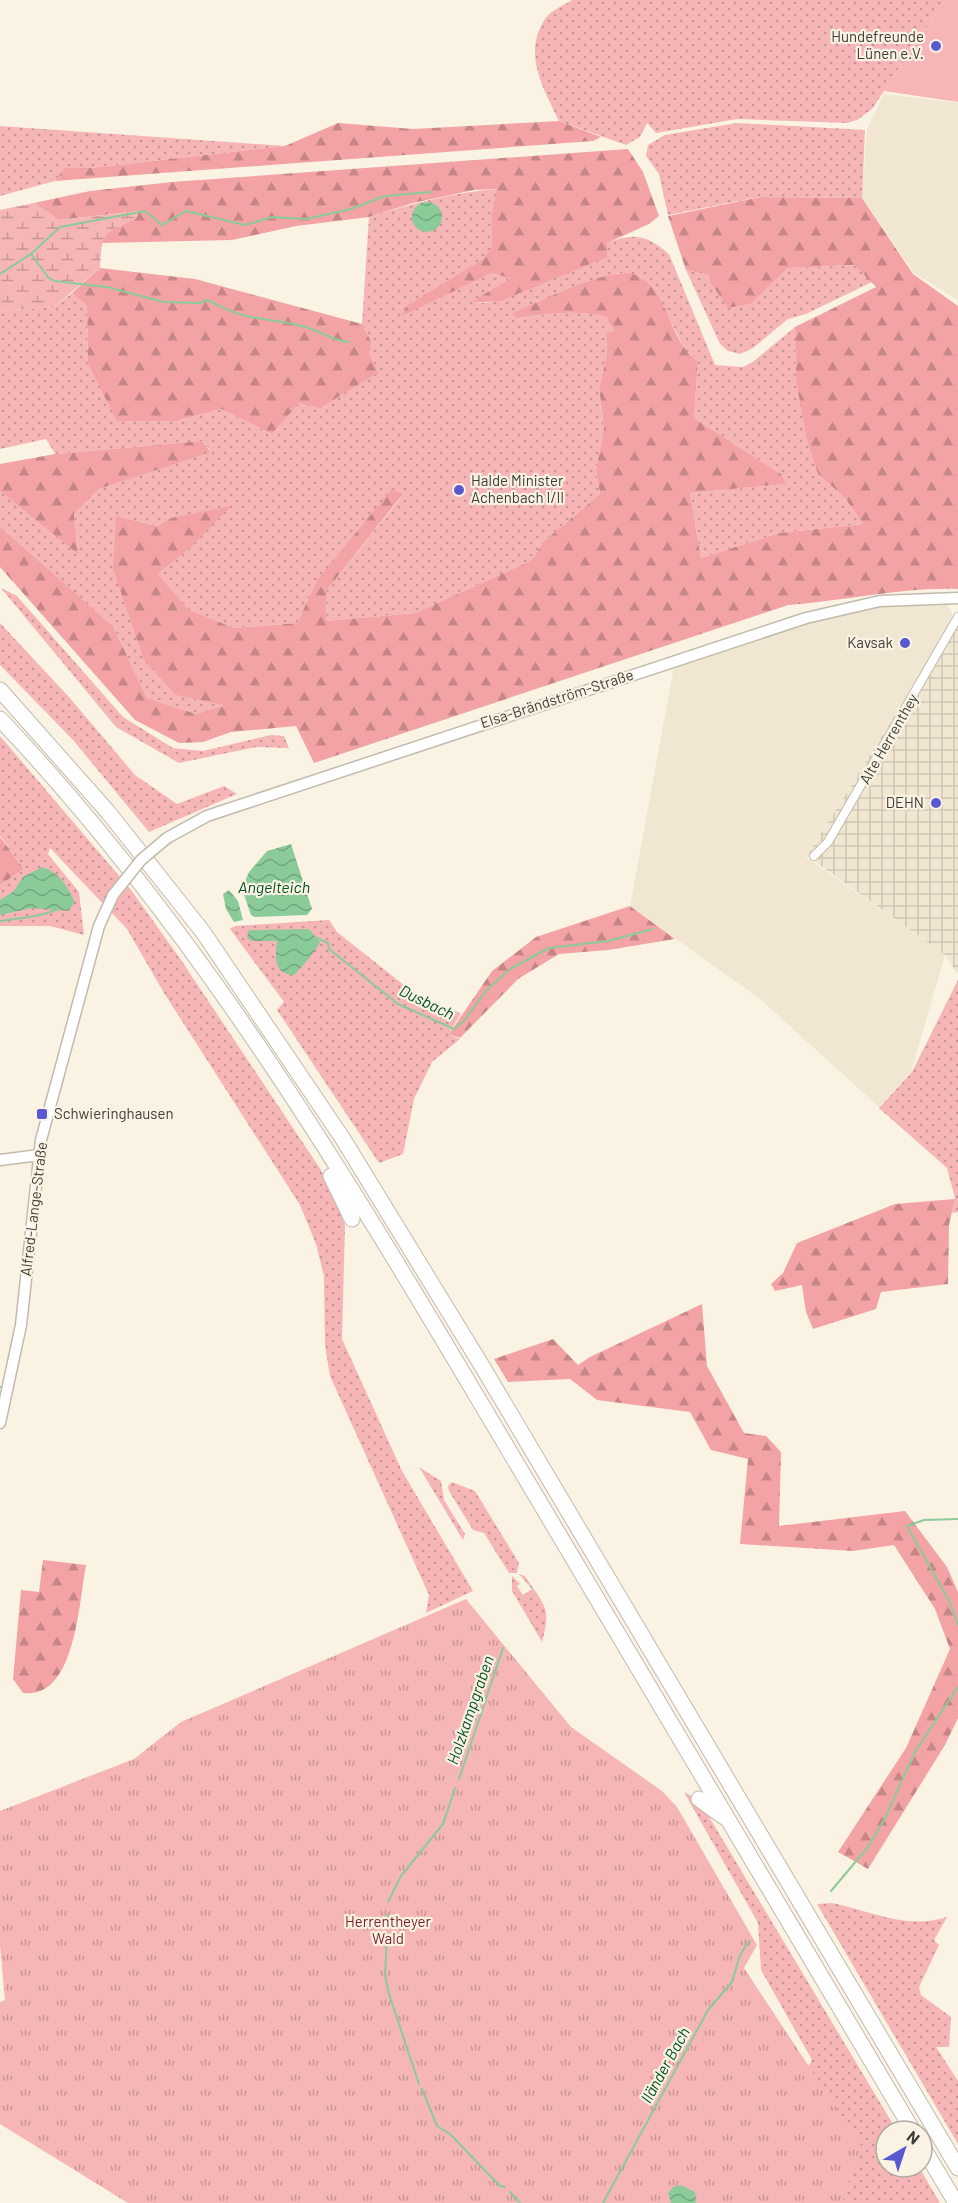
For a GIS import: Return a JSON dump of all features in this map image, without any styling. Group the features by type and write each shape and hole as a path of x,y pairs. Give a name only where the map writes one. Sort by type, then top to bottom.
{"highway":[{"path":"0,690 93,795 172,891 253,1004 331,1121 482,1366 958,2168"},
{"path":"0,719 141,885 215,982 324,1144 906,2119"},
{"path":"324,1144 331,1176 352,1220"},
{"path":"699,1799 729,1821"},
{"path":"934,2166 956,2203"}],"street":[{"name":"Elsa-Brändström-Straße","path":"113,895 141,860 167,838 207,816 806,618 880,601 958,598"},
{"name":"Alte Herrenthey","path":"814,856 828,842 958,617"},
{"name":"Alfred-Lange-Straße","path":"0,1423 21,1325 39,1155 97,932 113,895"},
{"path":"0,1160 39,1155"}],"shaded area":[{"path":"884,94 958,103 958,300 914,273 862,197 867,129"},
{"path":"922,604 948,605 952,614 951,625 806,857 945,955 911,1072 879,1107 760,999 630,906 674,666 855,609"},
{"path":"958,623 957,973 945,955 807,856 951,625"}],"green space":[{"path":"572,0 945,0 872,109 857,120 847,123 737,119 656,133 647,123 640,137 626,145 559,121 542,84 535,58 538,32 547,16"},
{"name":"Hundefreunde Lünen e.V.","path":"945,0 958,0 958,102 884,91"},
{"path":"559,121 601,137 593,141 55,181 64,168 91,168 285,146 338,123 413,129"},
{"path":"737,123 865,130 862,198 760,197 668,215 659,174 646,156 648,145 665,135"},
{"path":"0,126 285,146 91,168 64,168 55,181 0,196"},
{"path":"628,149 643,172 659,216 649,224 607,243 607,257 501,301 470,303 510,278 492,273 402,316 407,305 483,259 492,248 492,212 497,189 474,190 413,203 369,217 296,226 232,240 101,243 105,233 136,218 139,211 59,220 34,203 90,191 172,182"},
{"path":"498,189 492,212 493,248 483,259 407,305 403,315 492,273 511,277 471,303 503,299 607,243 637,237 650,241 669,254 715,365 743,367 754,361 795,327 796,381 818,474 845,498 863,524 779,533 701,558 690,493 785,484 781,474 694,418 698,361 685,350 657,294 641,277 618,273 537,302 516,318 584,313 606,317 614,330 606,334 607,354 599,388 604,427 596,470 600,494 543,542 534,557 526,563 415,613 326,621 327,590 403,495 317,580 297,623 234,628 188,609 158,574 190,548 171,518 159,526 116,516 226,705 196,714 147,698 113,626 0,528 0,491 78,553 74,514 99,489 211,451 202,441 55,454 46,439 0,449 0,311 54,307 72,293 87,304 88,364 177,421 221,409 272,434 299,402 369,354 372,343 362,324 369,217 433,199"},
{"path":"761,197 862,198 913,274 958,306 958,589 915,590 788,605 314,763 296,726 231,732 203,742 179,743 135,720 0,567 0,527 113,626 147,698 196,714 225,705 176,695 144,660 113,569 116,516 158,526 171,518 231,506 190,548 158,574 188,609 234,628 297,623 317,580 391,490 403,494 327,590 326,621 415,613 526,563 534,557 543,542 600,494 596,470 604,427 599,388 607,354 606,334 614,330 606,317 584,313 516,318 512,314 572,287 622,273 639,276 652,287 686,350 698,361 694,418 781,474 786,484 690,493 701,558 779,533 863,524 845,498 818,474 807,439 796,381 795,327 876,287 855,265 788,268 752,303 728,308 711,283 709,275 686,270 668,216"},
{"path":"34,203 60,220 139,211 136,218 117,227 107,235 102,246 100,268 54,307 0,311 0,210"},
{"path":"856,265 872,282 806,314 788,319 753,348 740,354 728,351 720,344 686,270 709,275 752,303 788,268"},
{"path":"100,268 195,279 362,324 372,343 369,354 378,373 320,408 299,403 272,434 221,409 177,421 117,421 88,364 87,305 72,293"},
{"path":"202,441 211,452 99,489 74,514 78,554 0,491 0,464 55,454"},
{"path":"1,588 17,596 123,717 173,748 203,751 271,735 284,736 289,748 256,747 179,763 116,727"},
{"path":"0,623 69,697 135,775 177,804 224,786 237,794 149,832 73,740 0,665"},
{"path":"0,736 131,890 181,960 321,1170 345,1225 342,1339 402,1471 473,1591 426,1613 429,1595 330,1376 325,1345 324,1276 316,1244 300,1205 164,993 127,929 50,848 48,854 79,892 84,935 50,926 0,926 0,885 24,869 0,836"},
{"path":"0,837 24,869 0,885"},
{"path":"630,906 675,939 608,950 559,954 518,979 460,1038 449,1034 492,971 536,937"},
{"path":"329,920 337,932 424,1001 461,1013 449,1034 460,1039 432,1062 414,1099 403,1154 379,1163 277,1010 284,1002 230,929 235,926"},
{"path":"958,980 958,1212 952,1213 955,1198 947,1168 879,1108 912,1072"},
{"path":"955,1199 949,1225 948,1284 881,1292 876,1309 813,1329 806,1312 802,1285 775,1291 771,1284 783,1273 797,1243 895,1204"},
{"path":"702,1304 707,1366 744,1433 766,1436 781,1452 779,1526 905,1511 947,1567 958,1592 958,1718 945,1745 868,1869 838,1852 906,1748 950,1649 935,1609 894,1545 853,1551 740,1544 748,1459 711,1450 690,1412 597,1400 570,1379 508,1382 494,1359 553,1339 578,1365 590,1357"},
{"path":"419,1467 441,1481 444,1500 465,1534 463,1540"},
{"path":"452,1482 475,1491 519,1563 517,1573 509,1573 484,1533 473,1530 449,1491 448,1486"},
{"path":"43,1560 86,1565 81,1601 72,1645 54,1681 41,1691 23,1693 13,1679 21,1590 39,1592"},
{"path":"519,1574 525,1576 544,1607 546,1621 542,1642 512,1591 512,1576 520,1584 517,1586 523,1595 532,1589"},
{"name":"Herrentheyer Wald","path":"466,1599 571,1727 662,1791 677,1807 757,1945 744,1968 862,2147 842,2203 128,2203 0,2124 0,2002 5,2000 0,1945 0,1811 134,1759 181,1722"},
{"path":"684,1792 699,1800 890,2119 874,2119 874,2179 926,2179 940,2203 724,2203 812,2060 761,1970 758,1923"},
{"path":"832,1903 903,1920 918,1921 947,1917 934,1940 939,1945 919,1987 921,1995 951,2017 949,2047 936,2047 958,2081 958,2144 817,1904"}],"water":[{"path":"427,202 438,206 442,217 438,228 427,232 416,228 412,217 416,206"},
{"name":"Angelteich","path":"291,844 312,909 307,915 255,917 251,915 242,889 249,872 267,851"},
{"path":"42,867 58,876 69,891 75,902 68,911 32,908 0,915 0,900 14,891 23,877"},
{"path":"229,890 238,901 243,920 234,922 226,909 223,894"},
{"path":"309,929 320,942 294,975 282,972 277,964 277,941 252,941 247,938 249,930"},
{"path":"681,2185 695,2192 696,2203 671,2203 668,2193 673,2187"}],"waterway":[{"path":"0,274 31,254 60,227 145,211 162,225 186,211 245,225 272,217 306,219 351,209 385,196 431,192"},
{"path":"31,254 48,277 54,281 107,287 164,302 200,303 207,300 238,314 296,325 349,342"},
{"path":"0,921 37,916 58,909"},
{"name":"Dusbach","path":"317,938 328,943 329,949 398,1004 454,1029 464,1021 485,992 510,969 549,948 608,941 653,929"},
{"name":"Iländer Bach","path":"958,1519 924,1520 907,1526 949,1601 958,1625"},
{"name":"Holzkampgraben","path":"459,1779 503,1648"},
{"name":"Iländer Bach","path":"831,1891 868,1847 884,1820 915,1752 958,1687"},
{"name":"Holzkampgraben","path":"388,1902 401,1876 443,1824 455,1788"},
{"name":"Holzkampgraben","path":"387,1928 388,1914"},
{"name":"Holzkampgraben","path":"387,1933 385,1975 389,1994 419,2084"},
{"name":"Iländer Bach","path":"603,2203 708,2010 732,1982 740,1955 749,1941"},
{"name":"Holzkampgraben","path":"422,2089 437,2126 450,2134 500,2186 505,2187"},
{"name":"Holzkampgraben","path":"510,2192 520,2203"}],"place":[{"name":"Hundefreunde Lünen e.V.","path":"936,46"},
{"name":"Halde Minister Achenbach I/II","path":"459,490"},
{"name":"Kavsak","path":"905,643"},
{"name":"DEHN","path":"936,803"},
{"name":"Schwieringhausen","path":"42,1114"}]}
